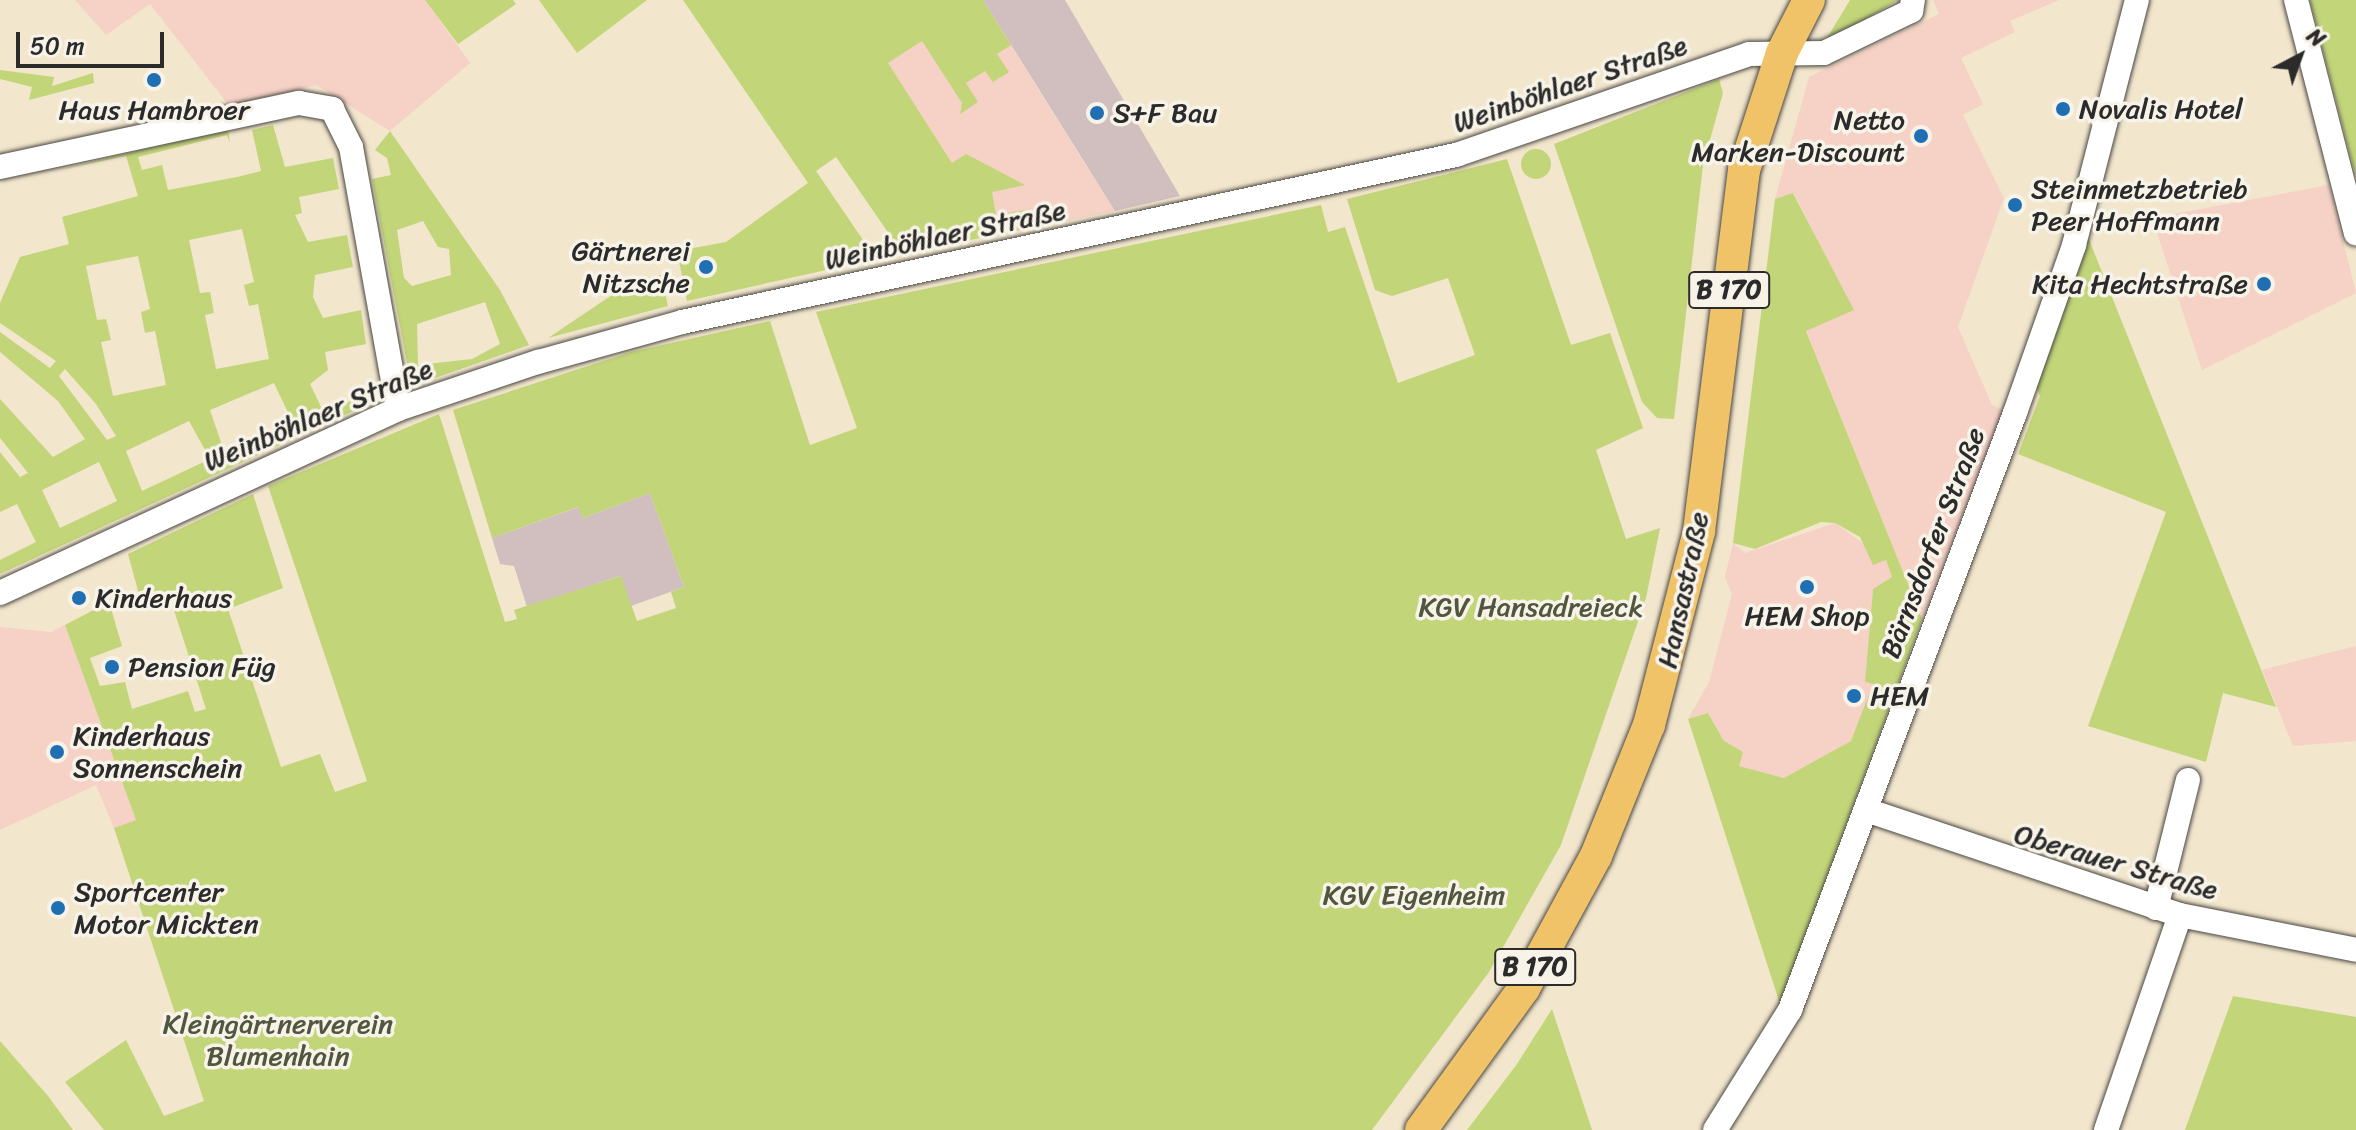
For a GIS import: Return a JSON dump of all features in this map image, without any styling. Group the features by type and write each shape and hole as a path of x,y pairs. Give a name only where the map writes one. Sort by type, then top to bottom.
{"main road":[{"name":"Hansastraße","path":"1421,1130 1524,988 1596,856 1649,725 1699,531 1744,170 1782,53 1809,0"}],"street":[{"name":"Weinböhlaer Straße","path":"0,593 398,409 682,322 1456,155 1749,54 1824,53 1911,11 1913,0"},
{"name":"Bärnsdorfer Straße","path":"1715,1130 1790,1010 1866,810 2074,245 2137,0"},
{"path":"2296,0 2356,233"},
{"path":"0,167 172,126 318,104 342,119 351,147 398,409"},
{"path":"2156,908 2188,780"},
{"name":"Oberauer Straße","path":"1866,810 2180,915 2356,950"},
{"path":"2106,1130 2180,915"}],"shaded area":[{"path":"75,0 425,0 470,63 390,131 316,85 231,108 150,4 106,35"},
{"path":"983,0 1065,0 1180,196 1115,211"},
{"path":"1933,0 2059,0 2010,21 2015,32 1961,58 1983,104 1963,115 2004,198 1958,327 1992,405 2003,410 1922,619 1806,330 1853,310 1794,193 1775,199 1809,77 1939,14"},
{"path":"983,1 1115,211 999,235 884,58"},
{"name":"Kita Hechtstraße","path":"2329,185 2356,293 2202,370 2152,218"},
{"path":"650,493 684,587 631,606 620,576 527,607 514,566 500,564 492,538 579,507 583,518"},
{"path":"1835,523 1886,560 1892,577 1873,590 1865,682 1873,684 1865,714 1852,741 1784,778 1739,766 1708,713 1688,719 1709,682 1732,594 1725,577 1733,543 1745,553"},
{"name":"Kinderhaus Sonnenschein","path":"65,625 136,820 114,828 96,785 0,830 0,627 51,632"},
{"path":"2356,646 2356,741 2293,746 2262,670"}],"green space":[{"path":"425,0 513,0 516,4 458,44"},
{"path":"539,0 647,0 577,53"},
{"path":"683,0 983,0 1011,45 997,54 1009,72 993,82 985,71 966,83 978,102 960,114 962,103 922,41 888,63 952,163 966,154 1025,185 992,192 996,215 1030,209 1034,227 903,254 836,157 816,171 876,259 687,301 677,251 726,242 808,183"},
{"path":"1850,0 1898,0 1824,43"},
{"path":"2310,0 2356,0 2356,177"},
{"path":"0,70 54,77 52,86 93,73 94,83 29,100 32,87 0,79"},
{"path":"1719,79 1723,93 1703,165 1674,419 1657,418 1642,402 1554,144"},
{"path":"273,125 285,167 333,158 339,189 299,197 302,213 295,215 308,242 347,235 353,267 315,275 313,297 323,318 361,310 366,344 325,352 328,370 310,384 324,413 375,390 373,402 0,574 0,560 36,542 17,504 0,512 0,452 20,477 28,473 0,438 0,399 53,457 85,439 58,401 0,352 0,332 50,368 56,361 0,323 0,303 20,257 69,244 62,217 138,196 126,156 59,170 228,129 230,143 227,135 138,157 142,170 162,165 168,190 237,177 261,171 252,130","holes":["242,229 254,282 244,285 249,306 258,304 269,359 216,369 205,315 214,313 210,292 200,293 189,240","138,256 150,309 141,312 145,333 155,331 166,385 113,396 101,342 111,340 106,319 97,320 86,266","65,369 96,404 116,436 107,440 59,376","274,383 293,423 224,451 210,410","189,421 210,459 142,491 126,451","99,462 117,501 60,528 42,490"]},
{"path":"390,131 500,290 529,345 418,384 410,379 372,179 391,175 387,158 375,150","holes":["423,221 438,247 449,249 451,275 412,286 404,278 397,230","485,302 500,344 472,359 418,365 417,324"]},
{"path":"1536,149 1547,153 1551,164 1547,175 1536,179 1525,175 1521,164 1525,153"},
{"path":"1507,159 1571,345 1610,333 1643,428 1596,450 1626,539 1660,528 1646,598 1561,845 1489,972 1372,1130 104,1130 65,1082 126,1040 164,1116 204,1101 114,828 136,820 65,625 109,602 122,646 90,658 100,686 125,682 132,709 188,691 195,712 206,709 169,595 140,598 128,554 253,494 283,588 228,609 281,767 320,754 335,792 367,781 268,486 439,414 505,622 517,619 514,610 621,576 637,621 676,608 671,592 684,587 650,493 583,518 578,507 492,538 453,410 631,352 770,321 810,445 857,428 816,312 1321,205 1328,232 1345,227 1398,383 1475,355 1448,278 1392,296 1375,290 1347,199"},
{"path":"1793,193 1854,310 1806,331 1922,619 1780,1004 1688,719 1708,713 1724,741 1743,752 1739,766 1784,778 1851,741 1873,684 1865,682 1873,589 1892,577 1886,560 1873,565 1860,537 1835,523 1821,522 1755,549 1733,543 1775,199"},
{"path":"2086,232 2276,707 2223,693 2206,762 2088,726 2166,512 2018,454 2040,396 2033,380"},
{"path":"661,275 668,306 548,338 633,281"},
{"path":"2233,996 2356,1017 2356,1130 2185,1130"},
{"path":"1552,1009 1592,1130 1467,1130 1517,1064"},
{"path":"0,1041 48,1096 73,1130 0,1130"}],"place":[{"name":"Haus Hambroer","path":"154,80"},
{"name":"Novalis Hotel","path":"2063,109"},
{"name":"S+F Bau","path":"1097,113"},
{"name":"Netto Marken-Discount","path":"1921,136"},
{"name":"Steinmetzbetrieb Peer Hoffmann","path":"2015,205"},
{"name":"Gärtnerei Nitzsche","path":"706,267"},
{"name":"Kita Hechtstraße","path":"2264,284"},
{"name":"HEM Shop","path":"1807,587"},
{"name":"Kinderhaus","path":"79,598"},
{"name":"Pension Füg","path":"112,667"},
{"name":"HEM","path":"1854,696"},
{"name":"Kinderhaus Sonnenschein","path":"57,752"},
{"name":"Sportcenter Motor Mickten","path":"58,908"}],"park label":[{"name":"KGV Hansadreieck","path":"1531,607"},
{"name":"KGV Eigenheim","path":"1414,895"},
{"name":"Kleingärtnerverein Blumenhain","path":"278,1040"}]}
